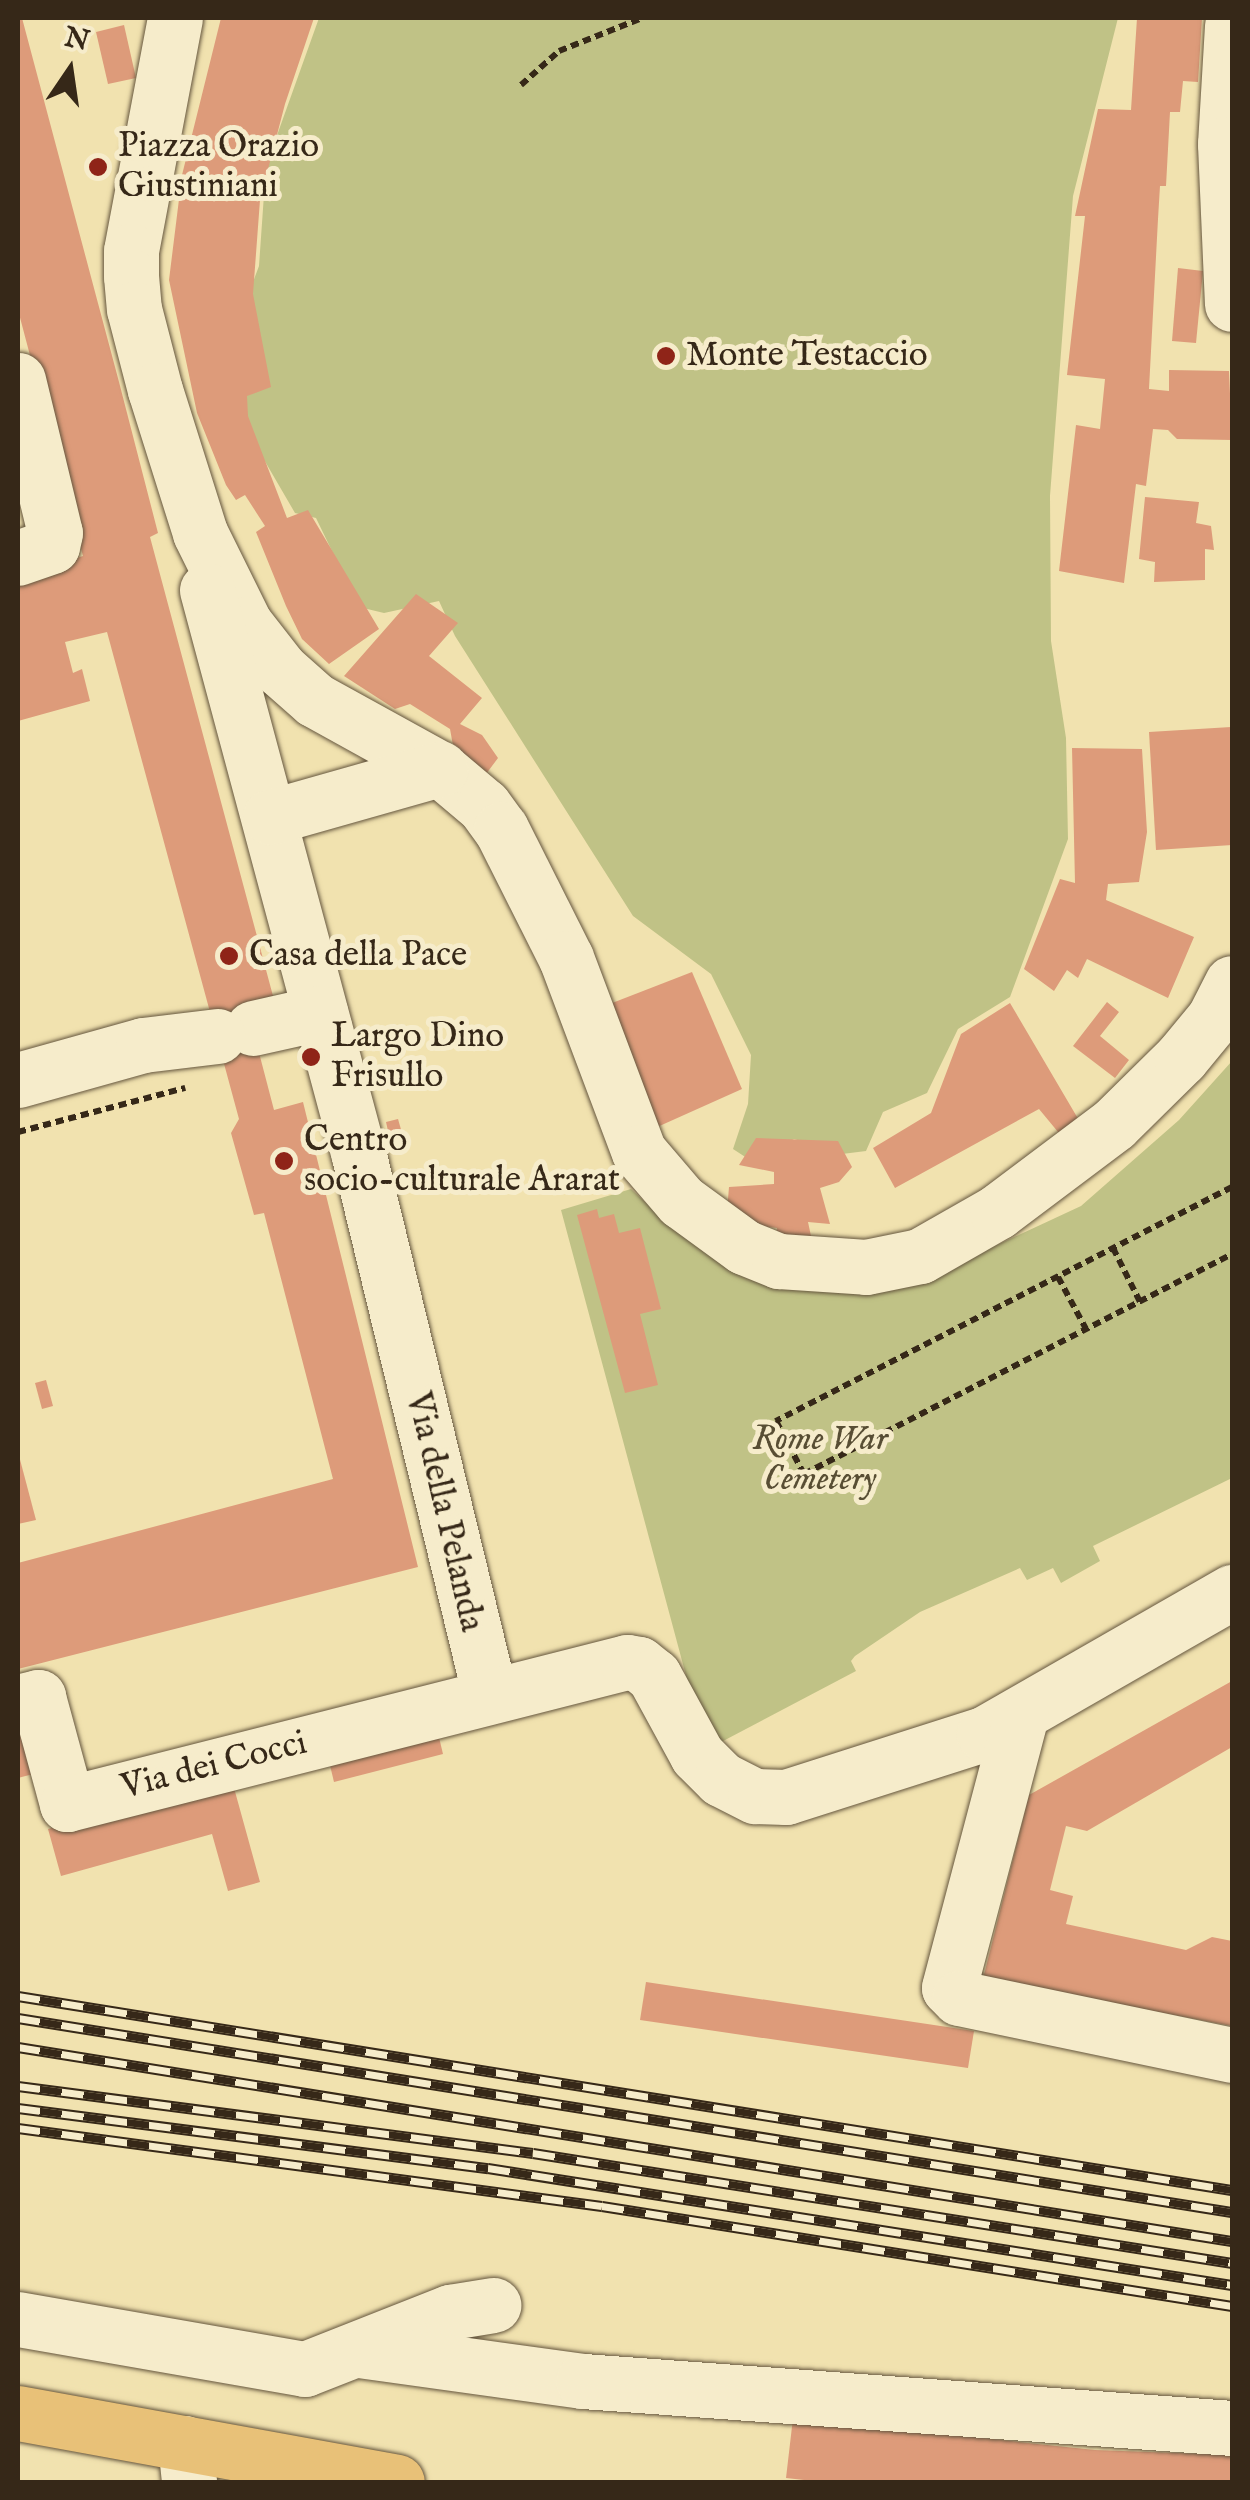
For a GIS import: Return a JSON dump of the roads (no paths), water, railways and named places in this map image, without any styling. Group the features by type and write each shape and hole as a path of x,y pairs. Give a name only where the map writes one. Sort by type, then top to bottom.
{"main road":[{"path":"18,2414 187,2463 397,2482"}],"street":[{"path":"175,18 131,251 134,310 200,533 246,624 281,670 315,700 440,769 465,787 501,828 542,904 631,1134 654,1174 707,1224 744,1247 780,1261 834,1268 896,1263 920,1256 973,1228 1077,1156 1158,1084 1214,1018 1232,982"},
{"path":"1232,26 1225,144 1232,304"},
{"path":"18,380 55,533 52,546 18,558"},
{"path":"18,1080 144,1045 235,1032 317,1000 201,569 200,533"},
{"path":"270,817 440,769"},
{"name":"Via della Pelanda","path":"317,1000 490,1696"},
{"path":"490,1696 611,1663 639,1664 660,1683 697,1755 738,1790 786,1797 971,1740 1232,1592"},
{"name":"Via dei Cocci","path":"18,1702 38,1697 67,1804 490,1696"},
{"path":"1021,1715 949,1988 960,1998 1232,2054"},
{"path":"18,2319 305,2368 450,2312 493,2304"},
{"path":"358,2350 602,2382 1232,2428"}],"railway":[{"path":"18,1996 1232,2190"},
{"path":"18,2018 1232,2212"},
{"path":"18,2047 1232,2241"},
{"path":"18,2086 533,2153 1232,2263"},
{"path":"18,2108 488,2168 1232,2285"},
{"path":"18,2128 602,2206 1232,2306"}],"place":[{"name":"Piazza Orazio Giustiniani","path":"98,167"},
{"name":"Monte Testaccio","path":"666,356"},
{"name":"Casa della Pace","path":"229,956"},
{"name":"Largo Dino Frisullo","path":"311,1057"},
{"name":"Centro socio-culturale Ararat","path":"284,1161"}],"park label":[{"name":"Rome War Cemetery","path":"820,1460"}]}
